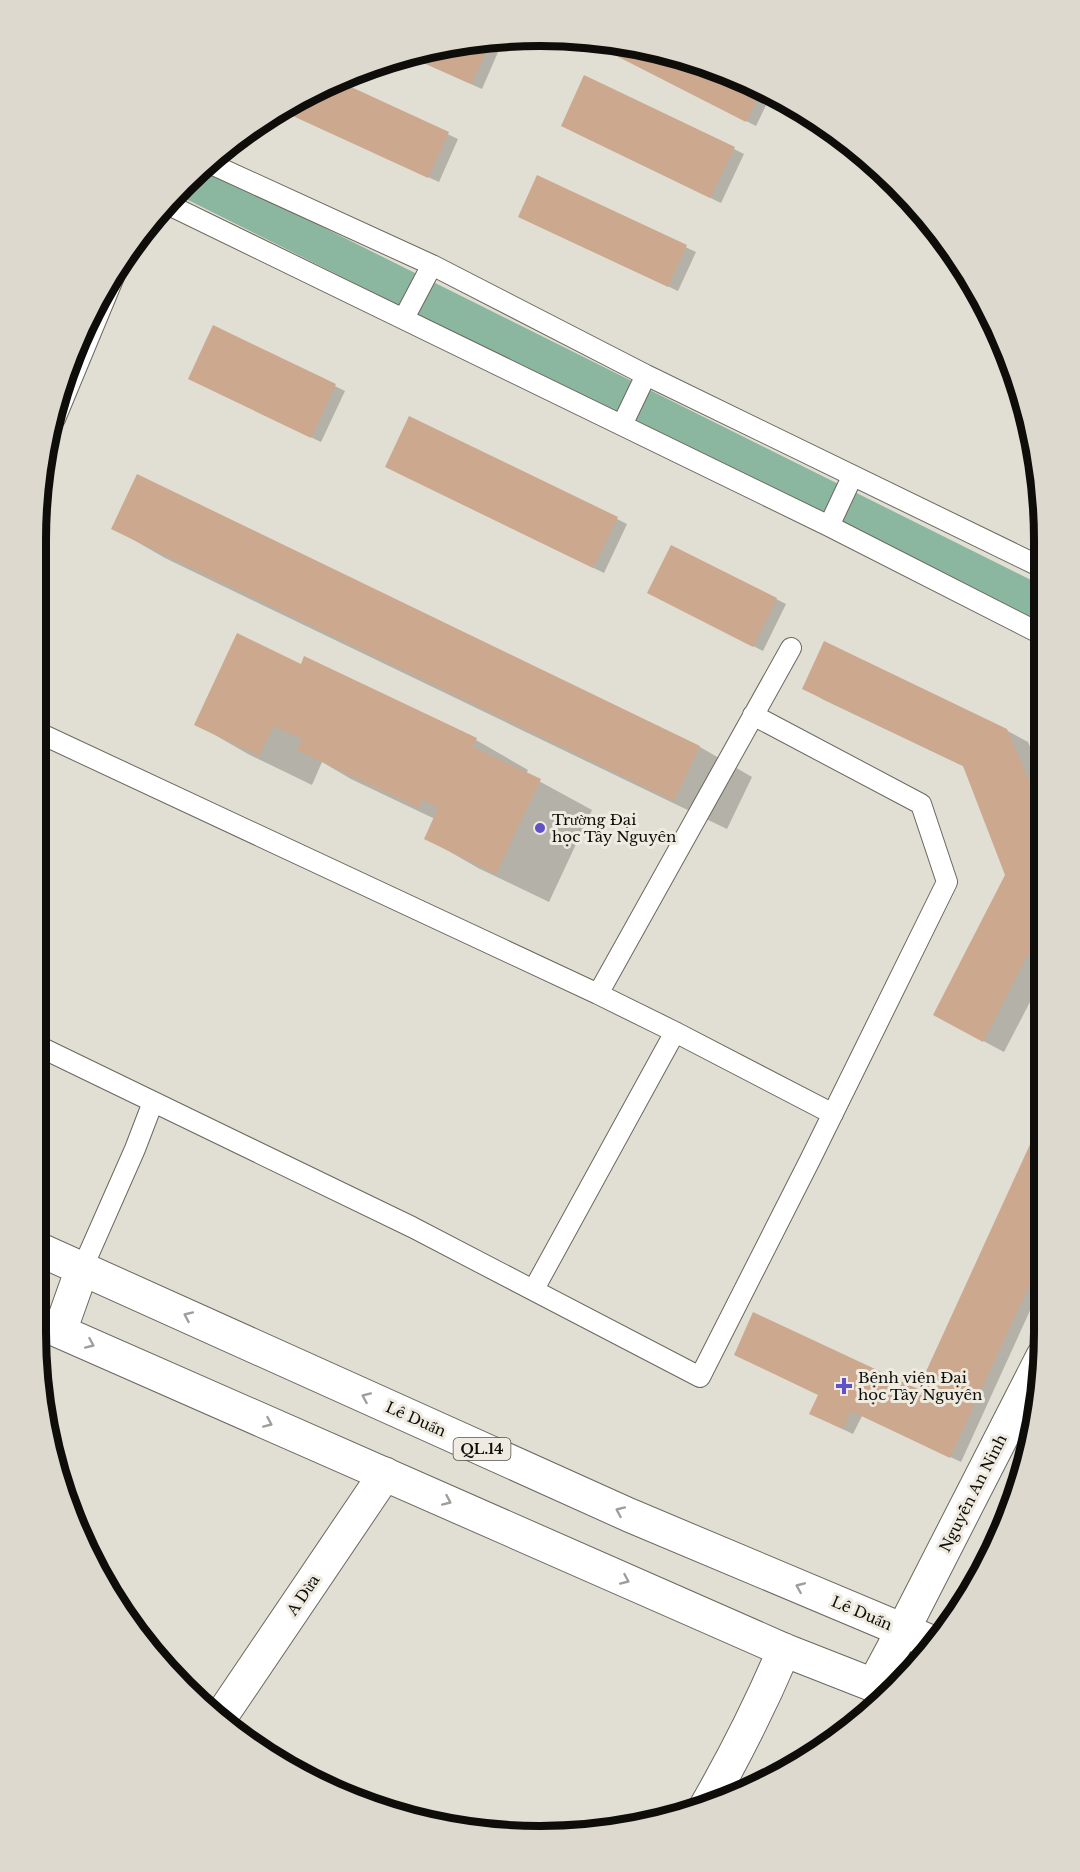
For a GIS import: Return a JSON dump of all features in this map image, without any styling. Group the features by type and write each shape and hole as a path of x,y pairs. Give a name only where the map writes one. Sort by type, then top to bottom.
{"main road":[{"name":"Lê Duẩn","path":"46,1253 629,1515 917,1636"},
{"path":"82,1269 48,1326 783,1650 880,1687"},
{"name":"Nguyễn An Ninh","path":"880,1687 917,1636 1030,1385"},
{"name":"A Dừa","path":"225,1711 385,1474"},
{"path":"713,1794 765,1694 783,1650"}],"lane":[{"path":"217,167 429,270 851,482 1034,564"},
{"path":"175,208 407,313 832,520 1034,630"},
{"path":"407,313 429,270"},
{"path":"626,419 645,380"},
{"path":"832,520 851,482"},
{"path":"598,994 790,648"},
{"path":"46,1050 266,1155 534,1289 700,1377 947,882 921,804 753,715"},
{"path":"46,736 598,994 832,1114"},
{"path":"534,1289 675,1032"},
{"path":"82,1269 135,1149 153,1102"}],"building":[{"path":"487,50 471,84 420,61"},
{"path":"608,52 668,63 729,84 758,97 746,122"},
{"path":"584,75 735,147 710,198 561,126"},
{"path":"348,85 449,132 428,178 290,115"},
{"path":"537,175 687,245 668,287 518,217"},
{"path":"213,325 336,384 311,438 188,379"},
{"path":"409,416 618,517 593,568 385,467"},
{"path":"137,474 700,746 674,801 111,529"},
{"path":"671,545 777,598 753,647 647,593"},
{"path":"237,633 301,664 304,656 477,738 473,747 541,779 496,874 424,839 438,808 422,800 419,808 297,750 302,739 274,726 259,756 194,725"},
{"path":"824,641 1007,729 1034,792 1034,943 983,1042 933,1015 1005,875 963,766 802,689"},
{"path":"1034,1136 1034,1275 950,1458 851,1411 843,1429 809,1414 818,1395 734,1355 753,1312 918,1389"}],"waterway":[{"path":"198,185 1034,602"}],"place":[{"name":"Trường Đại học Tây Nguyên","path":"540,828"},
{"name":"Bệnh viện Đại học Tây Nguyên","path":"844,1386"}]}
